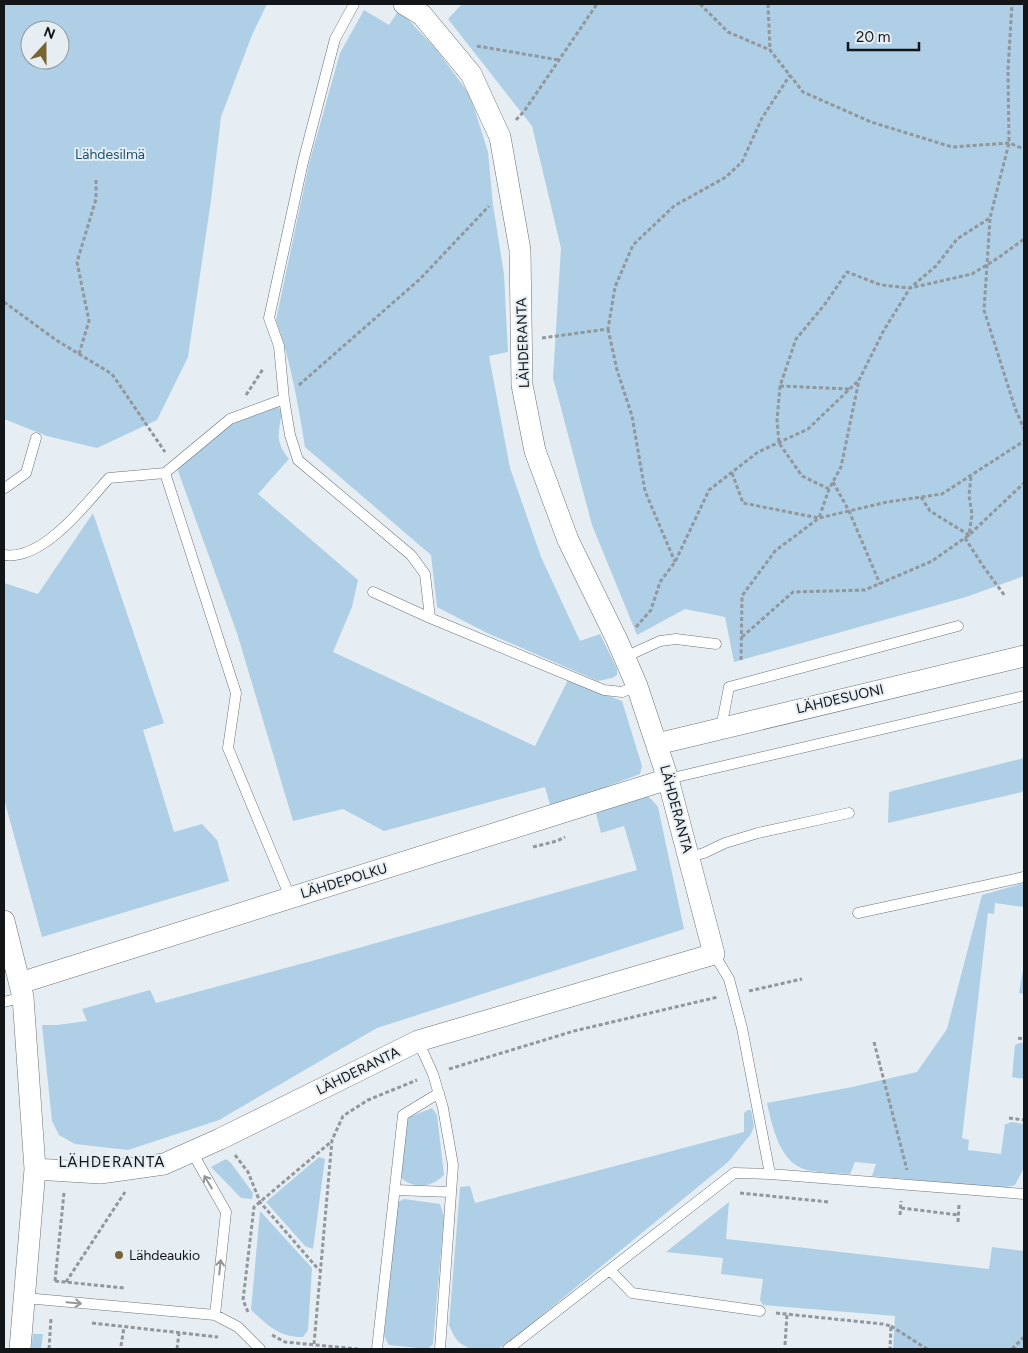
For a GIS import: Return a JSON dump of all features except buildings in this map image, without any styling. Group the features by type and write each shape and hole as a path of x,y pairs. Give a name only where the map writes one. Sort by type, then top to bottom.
{"street":[{"name":"LÄHDERANTA","path":"35,1169 100,1173 164,1164 220,1139 418,1041 714,954 668,779 637,686 621,648 568,540 535,451 522,385 520,250 500,137 471,74 422,15 404,4"},
{"name":"LÄHDESUONI","path":"657,744 1024,656"},
{"name":"LÄHDEPOLKU","path":"15,994 290,897 668,779"},
{"path":"4,921 15,994 35,1169 20,1349"}],"lane":[{"path":"354,4 335,39 300,172 270,318 279,346 284,399 290,435 298,460 411,555 425,574 430,618"},
{"path":"4,555 14,557 48,541 82,510 109,478 165,473 230,419 284,399"},
{"path":"4,490 26,473 36,438"},
{"path":"165,473 236,693 228,748 290,897"},
{"path":"373,592 430,618 604,690 622,692 637,686"},
{"path":"721,728 728,687 958,626"},
{"path":"621,648 676,639 716,644"},
{"path":"668,779 1024,696"},
{"path":"689,857 758,833 849,814"},
{"path":"858,912 1024,876"},
{"path":"714,954 729,979 742,1028 770,1174"},
{"path":"418,1041 433,1074 443,1108 453,1166 440,1349"},
{"path":"378,1349 403,1115 438,1093"},
{"path":"192,1152 226,1212 215,1315"},
{"path":"508,1349 734,1173 770,1174 1024,1194"},
{"path":"395,1190 451,1192"},
{"path":"610,1270 632,1293 760,1311"},
{"path":"25,1298 215,1315 238,1327 260,1349"}],"path":[{"path":"510,116 512,124 525,110 597,4"},
{"path":"700,4 728,32 770,50 803,92 871,122 952,147 1009,143 1024,149"},
{"path":"768,4 770,50"},
{"path":"1012,4 1008,70 1009,143 990,218 984,310 1015,408 1024,429"},
{"path":"473,46 559,60"},
{"path":"675,562 645,491 632,416 617,370 608,329 615,288 633,245 674,206 726,176 742,162 762,118 790,75"},
{"path":"80,354 89,321 77,262 96,199 96,178"},
{"path":"284,399 420,279 509,186"},
{"path":"819,518 829,489 841,467 859,380 884,330 910,288 936,266 957,239 990,218"},
{"path":"829,489 802,476 779,443 777,420 780,386 796,339 825,304 847,272 881,285 910,288 972,274 1024,239"},
{"path":"4,302 56,340 112,374 174,465"},
{"path":"537,339 608,329"},
{"path":"230,419 279,346"},
{"path":"621,648 651,610 660,582 675,562 709,490 758,452 808,429 859,380"},
{"path":"780,386 849,389"},
{"path":"740,660 742,596 775,551 819,518 887,502 942,494 1024,441"},
{"path":"732,472 743,503 819,518"},
{"path":"969,535 972,514 969,496 971,475"},
{"path":"833,482 849,511 880,584"},
{"path":"741,637 793,592 865,590 932,560 969,535 1024,483"},
{"path":"921,497 930,511 969,535"},
{"path":"965,538 1005,596"},
{"path":"314,1344 319,1270 332,1140 343,1116 368,1100 433,1074 574,1031 802,979"},
{"path":"1018,1038 1024,1039"},
{"path":"874,1042 911,1186"},
{"path":"1008,1118 1024,1120"},
{"path":"220,1139 228,1153 236,1156 248,1172 260,1202 319,1270"},
{"path":"254,1318 243,1300 254,1207 332,1140"},
{"path":"49,1349 64,1203 65,1170"},
{"path":"66,1282 128,1187"},
{"path":"740,1193 829,1202"},
{"path":"901,1208 959,1215"},
{"path":"760,1311 891,1326 926,1349"},
{"path":"785,1345 787,1314"},
{"path":"51,1319 60,1320"},
{"path":"88,1323 224,1338"},
{"path":"890,1349 891,1326"},
{"path":"121,1346 124,1327"},
{"path":"268,1330 274,1337 285,1342 358,1349"},
{"path":"177,1349 179,1333"},
{"path":"1012,1349 1024,1338"}],"green space":[{"name":"Lähdesilmä","path":"4,4 267,4 252,35 221,117 188,357 157,420 97,448 47,436 4,419"},
{"path":"462,4 1024,4 1024,576 966,597 734,662 725,617 685,609 637,635 592,525 553,378 561,248 532,126 448,19"},
{"path":"364,10 389,25 399,10 436,49 470,95 488,152 493,205 504,274 508,352 489,356 510,468 541,557 580,641 600,634 617,669 617,675 612,678 598,681 487,633 437,607 431,555 305,447 290,367 276,320 309,164 340,53"},
{"path":"276,405 282,411 279,441 289,459 258,494 358,580 352,607 333,652 535,746 568,680 622,701 642,766 640,774 551,808 545,787 384,831 343,809 293,821 237,633 178,471 180,466 231,422"},
{"path":"93,513 164,723 143,730 174,832 202,824 217,840 229,881 42,937 4,799 4,583 38,594"},
{"path":"1024,758 1024,787 1022,792 888,823 889,792"},
{"path":"644,793 658,807 684,929 377,1028 219,1120 128,1150 75,1144 59,1135 52,1121 42,1025 87,1021 82,1009 150,990 156,1003 637,870 624,826 601,833 594,806"},
{"path":"1024,883 1024,907 995,903 994,914 988,913 962,1138 969,1140 968,1150 1001,1154 1005,1124 1011,1122 1024,1124 1024,1168 1015,1185 1002,1188 872,1176 876,1164 855,1162 850,1174 818,1172 807,1170 790,1160 779,1143 767,1103 852,1087 917,1072 947,1029 982,895"},
{"path":"1024,964 1024,994 1019,993"},
{"path":"1024,1043 1024,1079 1012,1077 1015,1045"},
{"path":"432,1108 437,1115 444,1175 428,1185 410,1184 399,1176 407,1118"},
{"path":"751,1110 754,1126 751,1134 728,1162 507,1344 496,1349 477,1350 465,1346 456,1339 449,1325 460,1187 470,1186 475,1203 744,1132 744,1113"},
{"path":"319,1157 325,1159 313,1249 305,1246 266,1202"},
{"path":"226,1159 253,1193 252,1199 241,1198 211,1167"},
{"path":"404,1199 440,1204 444,1216 433,1344 428,1349 389,1345 384,1336 398,1202"},
{"path":"729,1202 726,1239 989,1269 992,1247 1024,1251 1024,1349 893,1349 895,1316 763,1305 760,1300 763,1279 721,1274 723,1258 666,1252"},
{"path":"260,1211 312,1268 308,1330 303,1337 287,1335 274,1329 251,1310"},
{"path":"33,1334 43,1334 41,1349 31,1349"}],"place":[{"name":"Lähdeaukio","path":"119,1255"}],"district":[{"name":"LÄHDERANTA","path":"112,1162"}]}
